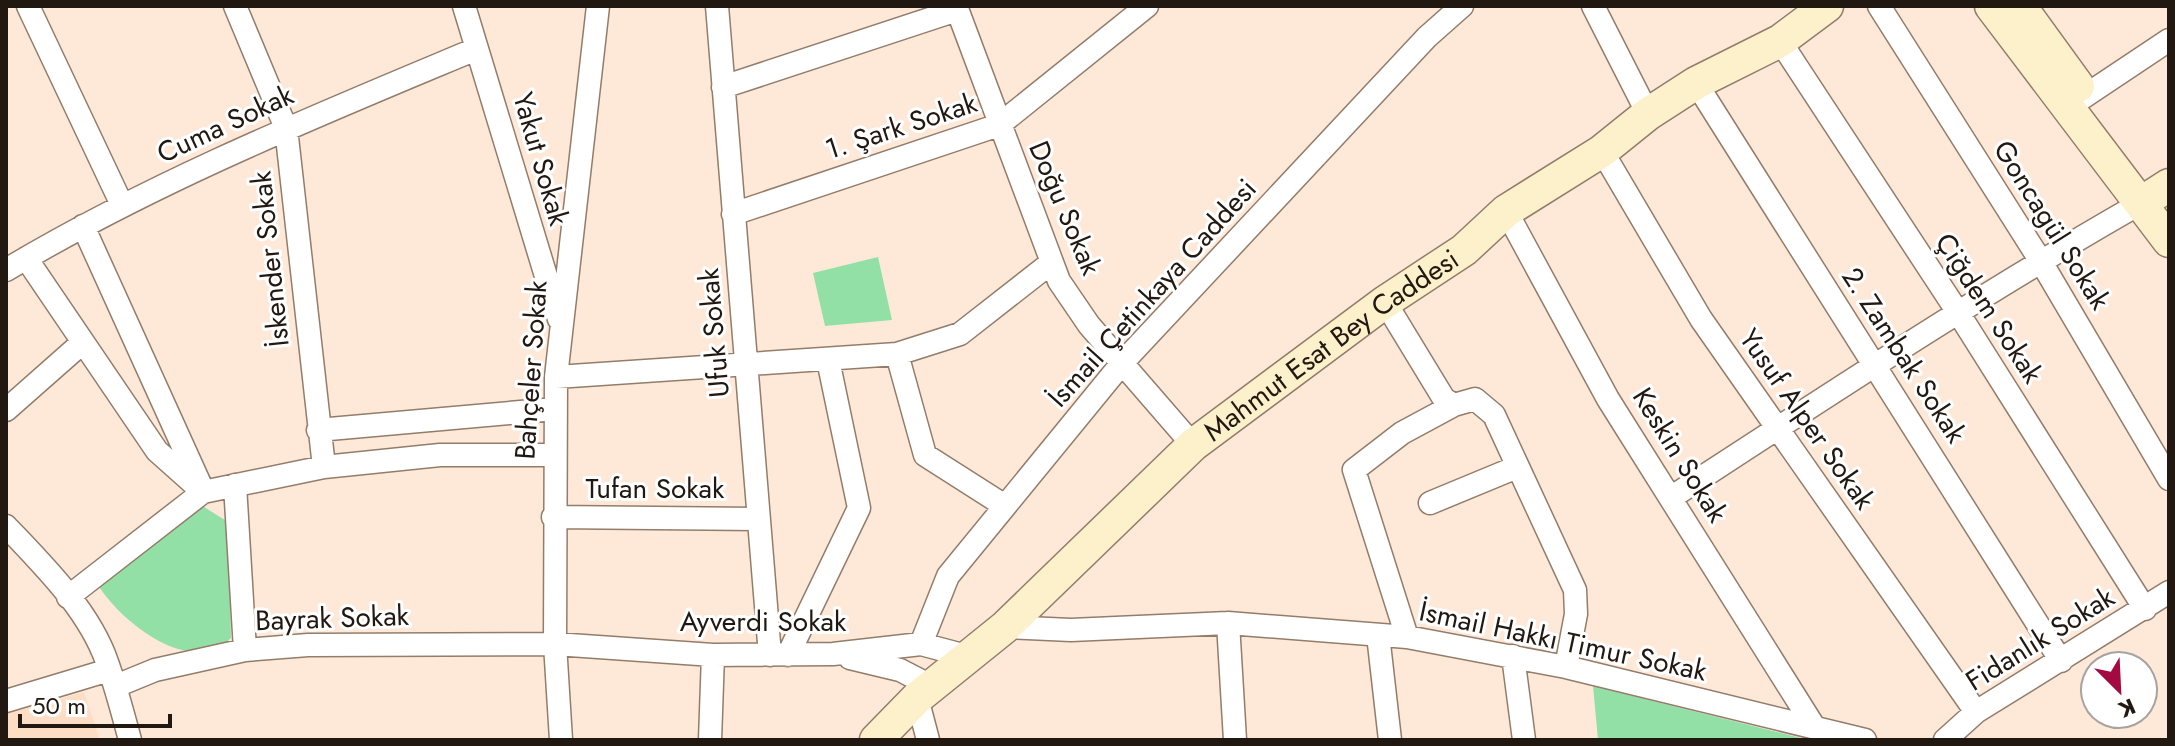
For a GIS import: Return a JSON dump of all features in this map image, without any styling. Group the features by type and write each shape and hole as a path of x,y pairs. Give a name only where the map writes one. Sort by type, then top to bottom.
{"street":[{"path":"28,6 122,205"},
{"name":"İskender Sokak","path":"235,6 286,128 324,467"},
{"name":"Yakut Sokak","path":"464,6 562,328"},
{"name":"Bahçeler Sokak","path":"561,740 555,644 553,517 556,377 598,6"},
{"name":"Ufuk Sokak","path":"717,6 733,214 749,364 757,519 779,655"},
{"name":"1. Şark Sokak","path":"733,214 999,125 1147,6"},
{"name":"İsmail Çetinkaya Caddesi","path":"921,644 948,576 1123,362 1427,37 1462,6"},
{"path":"1593,6 1648,114"},
{"name":"Goncagül Sokak","path":"1879,6 2040,260 2169,479"},
{"path":"1991,6 2159,197 2169,241"},
{"path":"2020,6 2076,102"},
{"path":"723,87 956,8"},
{"name":"Doğu Sokak","path":"956,8 1059,281 1089,325 1193,445"},
{"name":"Mahmut Esat Bey Caddesi","path":"876,740 924,692 1005,627 1193,445 1385,302 1464,250 1506,211 1602,151 1648,114 1696,83 1780,41 1821,8"},
{"path":"2076,102 2169,40"},
{"name":"Çiğdem Sokak","path":"1780,41 1959,314 2145,609"},
{"name":"Cuma Sokak","path":"6,270 122,205 286,128 476,49"},
{"name":"2. Zambak Sokak","path":"1696,83 1789,235 1876,363 2061,661"},
{"name":"Yusuf Alper Sokak","path":"1602,151 1701,319 1976,712"},
{"path":"1672,497 2040,260 2159,197"},
{"name":"Keskin Sokak","path":"1506,211 1608,399 1813,725"},
{"path":"83,226 203,492"},
{"path":"26,258 157,451 203,492"},
{"path":"556,377 897,354 960,334 1052,262"},
{"path":"1385,302 1444,399 1454,405"},
{"path":"6,410 82,343"},
{"path":"897,354 925,455 1005,506"},
{"path":"779,655 859,508 828,360"},
{"path":"1407,637 1354,470 1402,433 1454,405 1475,399 1494,415 1575,590 1576,614 1566,667"},
{"path":"318,430 555,409"},
{"path":"68,597 203,492 324,467 440,455 555,455"},
{"path":"1430,503 1517,467"},
{"path":"235,485 245,650"},
{"name":"Tufan Sokak","path":"553,517 757,519"},
{"path":"6,526 52,575 87,624 113,678 130,740"},
{"name":"Fidanlık Sokak","path":"1945,740 1976,712 2169,592"},
{"path":"1228,623 1235,740"},
{"name":"İsmail Hakkı Timur Sokak","path":"1005,627 1071,630 1228,623 1407,637 1566,667 1865,740"},
{"path":"1378,635 1390,740"},
{"name":"Ayverdi Sokak","path":"555,644 713,655 779,655 833,654 921,644 970,657"},
{"name":"Bayrak Sokak","path":"6,701 245,650 308,645 555,644"},
{"path":"833,654 900,670 924,692 928,740"},
{"path":"710,740 713,655"},
{"path":"1513,656 1524,740"}],"shaded area":[{"path":"84,692 100,740 6,740 6,714"}],"green space":[{"path":"878,257 892,320 825,326 813,273"},
{"path":"201,505 228,522 231,638 215,649 196,652 177,649 139,628 122,614 98,585"},
{"path":"1593,686 1809,740 1598,740"}]}
